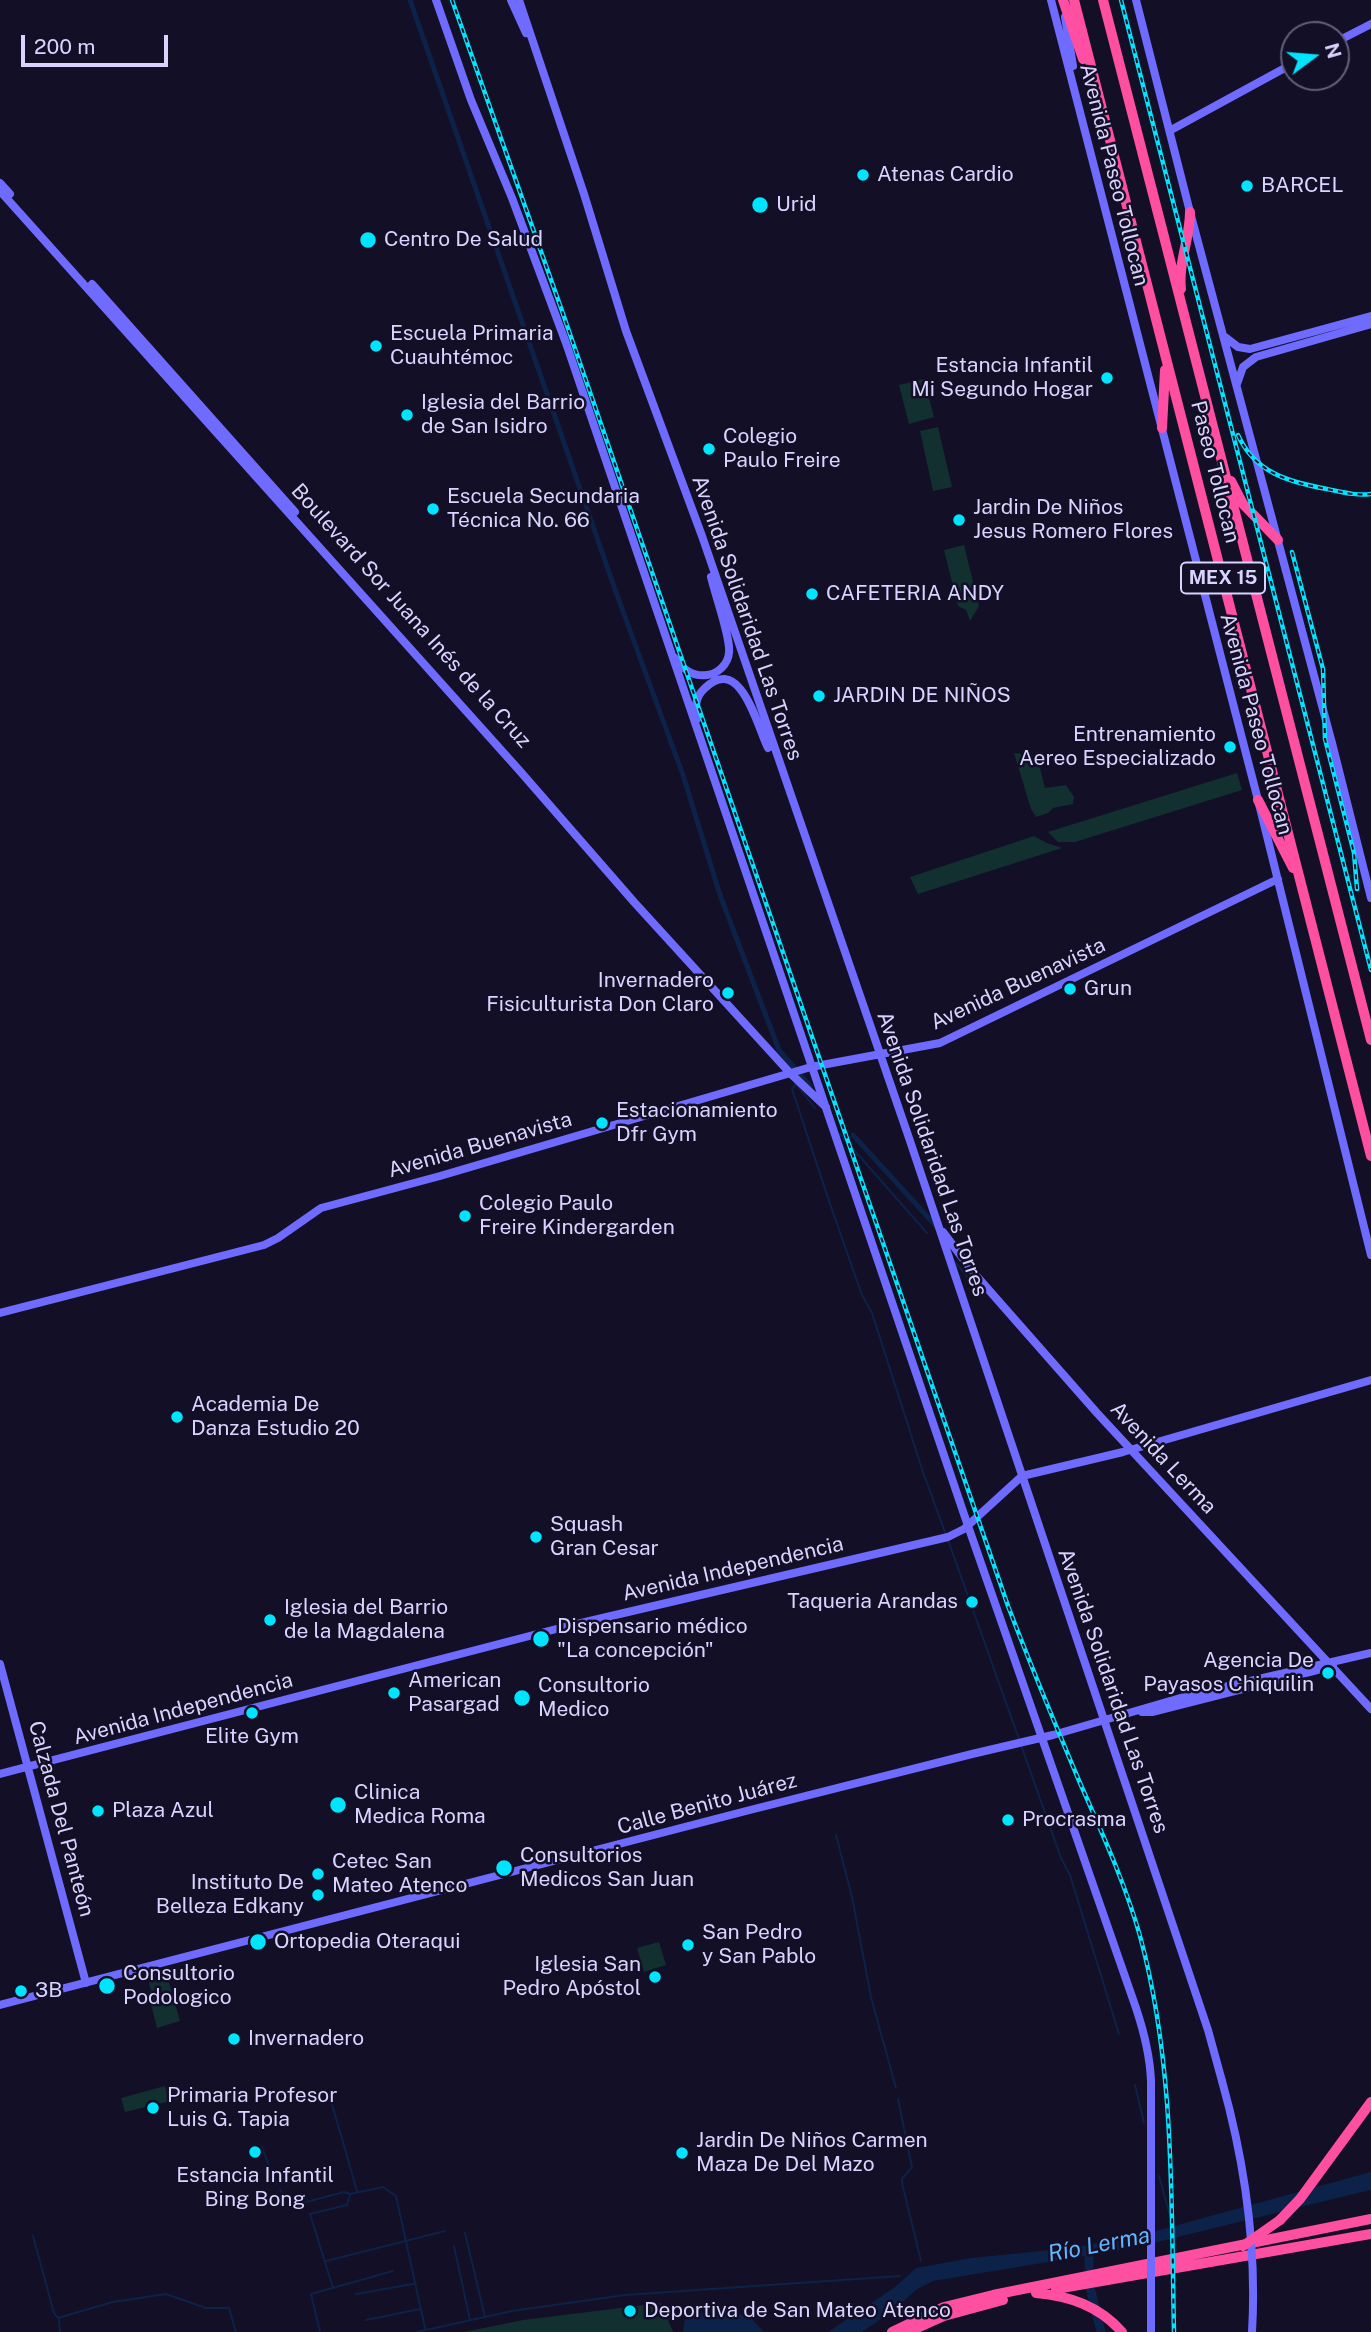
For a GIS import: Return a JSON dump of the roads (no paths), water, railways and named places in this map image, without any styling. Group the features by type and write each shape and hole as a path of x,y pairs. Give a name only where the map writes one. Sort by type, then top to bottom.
{"highway":[{"path":"1062,0 1082,58 1094,79"},
{"name":"Paseo Tollocan","path":"1074,0 1371,1156"},
{"name":"Paseo Tollocan","path":"1103,0 1371,1040"},
{"path":"1180,303 1180,272 1190,231 1190,212"},
{"path":"1161,428 1165,393 1164,352"},
{"path":"1221,464 1244,504 1278,540"},
{"path":"1258,800 1305,896"},
{"path":"1243,2246 1280,2220 1300,2199 1371,2102"},
{"path":"892,2332 944,2307 1185,2256 1371,2221"},
{"path":"1185,2256 1232,2253 1371,2221"},
{"path":"908,2332 944,2316 992,2302 1371,2234"},
{"path":"1037,2293 1062,2296 1085,2304 1122,2332"}],"main road":[{"path":"438,0 471,100 523,224 566,343 967,1523 1136,2008 1148,2048 1151,2081 1150,2332"},
{"path":"511,0 537,54"},
{"name":"Avenida Solidaridad Las Torres","path":"519,0 584,194 626,331 702,536 1204,2017 1236,2130 1246,2192 1253,2270 1252,2332"},
{"name":"Avenida Paseo Tollocan","path":"1051,0 1258,800 1371,1255"},
{"path":"1062,0 1074,89"},
{"path":"1136,0 1371,898"},
{"path":"1350,35 1371,24"},
{"path":"1171,130 1280,72"},
{"name":"Boulevard Sor Juana Inés de la Cruz","path":"0,183 194,397 794,1073"},
{"name":"Boulevard Sor Juana Inés de la Cruz","path":"0,191 634,902 828,1109"},
{"path":"1221,330 1228,341 1238,347 1255,348 1371,316"},
{"path":"1243,367 1256,357 1371,324"},
{"path":"1237,387 1243,367 1238,347"},
{"path":"669,650 685,670 700,676 716,673 728,658 728,640 702,536"},
{"path":"713,776 698,724 696,705 703,690 719,680 732,682 743,690 779,765"},
{"name":"Avenida Buenavista","path":"0,1313 264,1245 321,1208 440,1176 811,1067 949,1039 1278,879"},
{"name":"Avenida Lerma","path":"937,1224 973,1272 1127,1449 1371,1709"},
{"name":"Avenida Independencia","path":"0,1774 564,1627 947,1537 960,1531 1022,1476 1371,1380"},
{"name":"Calle Benito Juárez","path":"0,2005 693,1825 1042,1738 1139,1712 1150,1706 1371,1653"},
{"name":"Calzada Del Panteón","path":"0,1664 86,1983"}],"water":[{"name":"Río Lerma","path":"1371,2172 1371,2190 1133,2248 933,2281 916,2290 890,2313 862,2332 828,2332 895,2287 916,2268 971,2258 1071,2248 1145,2234"},
{"path":"728,2309 752,2319 764,2332 683,2332 685,2319 709,2310"}],"waterway":[{"path":"410,0 617,595 683,775 720,895 779,1050 810,1086"},
{"path":"795,1083 815,1108"},
{"path":"796,1084 792,1089 830,1204 862,1295 872,1313 946,1535"},
{"path":"840,1134 927,1233"},
{"path":"853,1135 936,1226"},
{"path":"956,1263 981,1294"},
{"path":"948,1540 1019,1739"},
{"path":"1021,1745 1061,1858 1070,1875 1119,2034"},
{"path":"836,1835 852,1897 871,1997 896,2088"},
{"path":"1135,2085 1144,2123"},
{"path":"330,2097 357,2191"},
{"path":"898,2099 912,2167 902,2179 902,2183 921,2261"},
{"path":"262,2147 276,2184"},
{"path":"1159,2176 1173,2226"},
{"path":"280,2190 291,2206 344,2192 350,2194 383,2187 396,2196 425,2328"},
{"path":"333,2288 310,2214 347,2205 350,2195"},
{"path":"326,2261 445,2231"},
{"path":"465,2233 485,2317"},
{"path":"33,2236 54,2313 58,2318 113,2302 166,2294 206,2308 229,2308 236,2332"},
{"path":"454,2246 470,2320"},
{"name":"Río Lerma","path":"1089,2250 1089,2267"},
{"path":"320,2332 311,2294 393,2271"},
{"path":"417,2332 512,2311 625,2295 900,2276"},
{"path":"356,2294 413,2284"},
{"path":"1090,2287 1101,2332"},
{"path":"366,2320 420,2309"},
{"path":"59,2319 60,2332"}],"railway":[{"path":"452,0 561,308 1008,1606 1113,1858 1134,1916 1151,1985 1165,2083 1171,2183 1174,2332"},
{"path":"1121,0 1371,970"},
{"path":"1238,435 1254,458 1275,474 1313,486 1371,494"},
{"path":"1292,552 1323,669 1325,739 1354,853 1357,889"}],"place":[{"name":"Atenas Cardio","path":"863,175"},
{"name":"BARCEL","path":"1247,186"},
{"name":"Urid","path":"760,205"},
{"name":"Centro De Salud","path":"368,240"},
{"name":"Escuela Primaria Cuauhtémoc","path":"376,346"},
{"name":"Estancia Infantil Mi Segundo Hogar","path":"1107,378"},
{"name":"Iglesia del Barrio de San Isidro","path":"407,415"},
{"name":"Colegio Paulo Freire","path":"709,449"},
{"name":"Escuela Secundaria Técnica No. 66","path":"433,509"},
{"name":"Jardin De Niños Jesus Romero Flores","path":"959,520"},
{"name":"CAFETERIA ANDY","path":"812,594"},
{"name":"JARDIN DE NIÑOS","path":"819,696"},
{"name":"Entrenamiento Aereo Especializado","path":"1230,747"},
{"name":"Grun","path":"1070,989"},
{"name":"Invernadero Fisiculturista Don Claro","path":"728,993"},
{"name":"Estacionamiento Dfr Gym","path":"602,1123"},
{"name":"Colegio Paulo Freire Kindergarden","path":"465,1216"},
{"name":"Academia De Danza Estudio 20","path":"177,1417"},
{"name":"Squash Gran Cesar","path":"536,1537"},
{"name":"Taqueria Arandas","path":"972,1602"},
{"name":"Iglesia del Barrio de la Magdalena","path":"270,1620"},
{"name":"Dispensario médico \"La concepción\"","path":"541,1639"},
{"name":"Agencia De Payasos Chiquilin","path":"1328,1673"},
{"name":"American Pasargad","path":"394,1693"},
{"name":"Consultorio Medico","path":"522,1698"},
{"name":"Elite Gym","path":"252,1713"},
{"name":"Clinica Medica Roma","path":"338,1805"},
{"name":"Plaza Azul","path":"98,1811"},
{"name":"Procrasma","path":"1008,1820"},
{"name":"Consultorios Medicos San Juan","path":"504,1868"},
{"name":"Cetec San Mateo Atenco","path":"318,1874"},
{"name":"Instituto De Belleza Edkany","path":"318,1895"},
{"name":"Ortopedia Oteraqui","path":"258,1942"},
{"name":"San Pedro y San Pablo","path":"688,1945"},
{"name":"Iglesia San Pedro Apóstol","path":"655,1977"},
{"name":"Consultorio Podologico","path":"107,1986"},
{"name":"3B","path":"21,1991"},
{"name":"Invernadero","path":"234,2039"},
{"name":"Primaria Profesor Luis G. Tapia","path":"153,2108"},
{"name":"Estancia Infantil Bing Bong","path":"255,2152"},
{"name":"Jardin De Niños Carmen Maza De Del Mazo","path":"682,2153"},
{"name":"Deportiva de San Mateo Atenco","path":"630,2311"}]}
